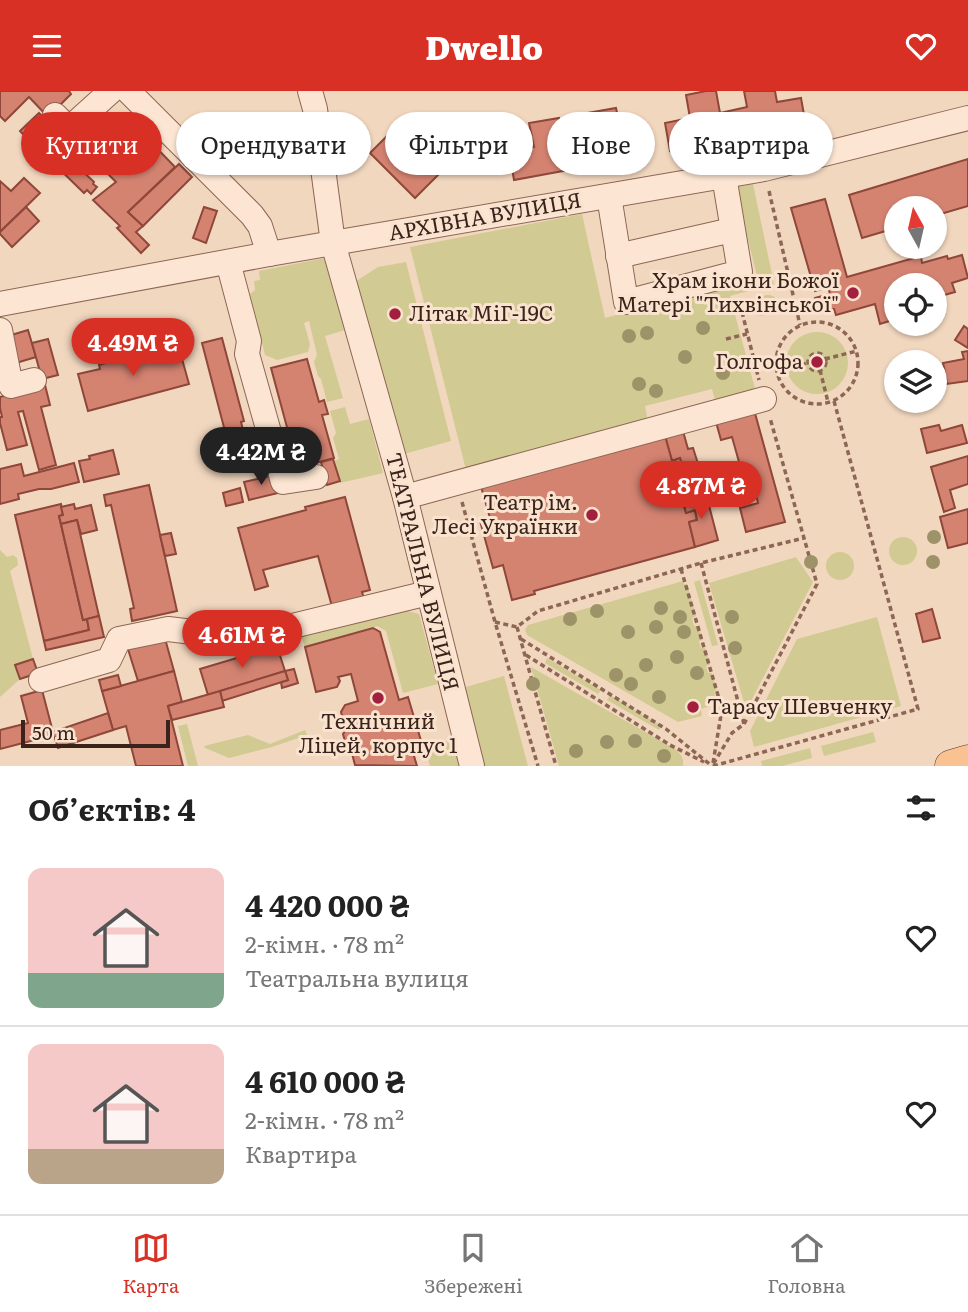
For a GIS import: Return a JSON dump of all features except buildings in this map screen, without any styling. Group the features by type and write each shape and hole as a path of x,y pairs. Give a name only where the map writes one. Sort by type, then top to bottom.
{"main road":[{"path":"951,766 968,761"}],"street":[{"path":"88,112 111,91"},
{"path":"128,91 252,215 260,226 269,254"},
{"name":"ТЕАТРАЛЬНА ВУЛИЦЯ","path":"310,91 315,109 333,243 405,497 472,766"},
{"name":"АРХІВНА ВУЛИЦЯ","path":"833,152 968,118"},
{"name":"АРХІВНА ВУЛИЦЯ","path":"1,303 729,175"},
{"path":"609,196 626,302 740,272 723,176"},
{"path":"618,256 732,230"},
{"path":"228,262 248,341 247,354 283,482 316,477"},
{"path":"0,330 11,386 34,380"},
{"path":"405,497 765,399"},
{"path":"41,680 109,660 119,639 131,636 168,629 243,638 428,593"}],"path":[{"path":"765,175 800,325"},
{"path":"712,766 732,733 744,724 817,584 742,312"},
{"path":"813,321 838,327 848,335 857,351 858,372 853,384 845,394 834,401 808,404 786,391 779,380 776,355 789,332 800,325 813,321"},
{"path":"726,339 747,334"},
{"path":"825,359 857,351"},
{"path":"808,363 811,355 821,354 825,359 820,370"},
{"path":"776,370 808,363"},
{"path":"808,363 812,369 820,370"},
{"path":"820,370 828,403"},
{"path":"526,655 670,745 712,766 918,709 834,401"},
{"path":"457,483 538,766"},
{"path":"517,627 538,611 701,563 804,538"},
{"path":"701,563 744,724"},
{"path":"681,569 722,709 712,766"},
{"path":"495,622 517,627"},
{"path":"517,627 556,766"},
{"path":"521,639 666,729 712,766"}],"shaded area":[{"path":"753,184 774,284 730,296 757,396 717,407 712,389 645,406 647,417 639,429 467,474 410,247 582,214 605,318 757,276 735,187"},
{"path":"325,258 345,330 325,336 343,398 327,402 314,362 317,355 309,321 304,323 310,344 308,352 277,360 265,355 250,294 255,290 254,281 260,280 259,271"},
{"path":"406,262 451,441 404,454 355,282 378,267"},
{"path":"766,295 775,297 775,311 764,315 754,314 749,309 752,300"},
{"path":"817,332 829,334 839,341 846,351 846,375 839,385 829,392 817,394 805,392 795,385 788,375 786,363 788,351 795,341 805,334"},
{"path":"345,407 350,424 369,419 383,473 340,483 334,461 339,459 333,438 336,433 330,411"},
{"path":"903,537 913,541 917,551 913,561 903,565 893,561 889,551 893,541"},
{"path":"0,550 7,557 13,555 17,558 18,565 10,571 33,659 15,665 20,679 0,697"},
{"path":"840,552 850,556 854,566 850,576 840,580 830,576 826,566 830,556"},
{"path":"796,557 813,582 750,703 745,706 709,583"},
{"path":"700,580 718,645 712,646 694,582"},
{"path":"683,581 687,584 696,616 692,618 694,626 698,626 703,640 699,641 701,648 705,648 710,665 706,666 708,673 712,673 717,690 714,691 716,698 719,698 723,710 714,712 711,706 701,709 702,716 678,722 527,635 525,630 528,625"},
{"path":"392,607 419,614 438,684 403,693 386,631 377,626 305,647 300,633"},
{"path":"877,617 901,706 754,747 750,731 797,639"},
{"path":"547,658 601,690 598,694 545,663"},
{"path":"531,667 675,749 682,756 683,766 559,766"},
{"path":"504,676 528,766 480,766 459,689"},
{"path":"610,695 662,726 659,730 607,700"},
{"path":"187,724 198,766 188,766 178,726"},
{"path":"305,730 307,735 229,758 204,746 248,735 270,744"},
{"path":"873,732 876,742 824,756 821,746"},
{"path":"453,739 460,766 430,766 426,751 432,749 431,745"},
{"path":"810,748 812,758 782,766 762,766 761,761"}],"place":[{"name":"Храм ікони Божої Матері \"Тихвінської\"","path":"853,293"},
{"name":"Літак МіГ-19С","path":"395,314"},
{"name":"Голгофа","path":"817,362"},
{"name":"Театр ім. Лесі Українки","path":"592,515"},
{"name":"Технічний Ліцей, корпус 1","path":"378,698"},
{"name":"Тарасу Шевченку","path":"693,707"}]}
